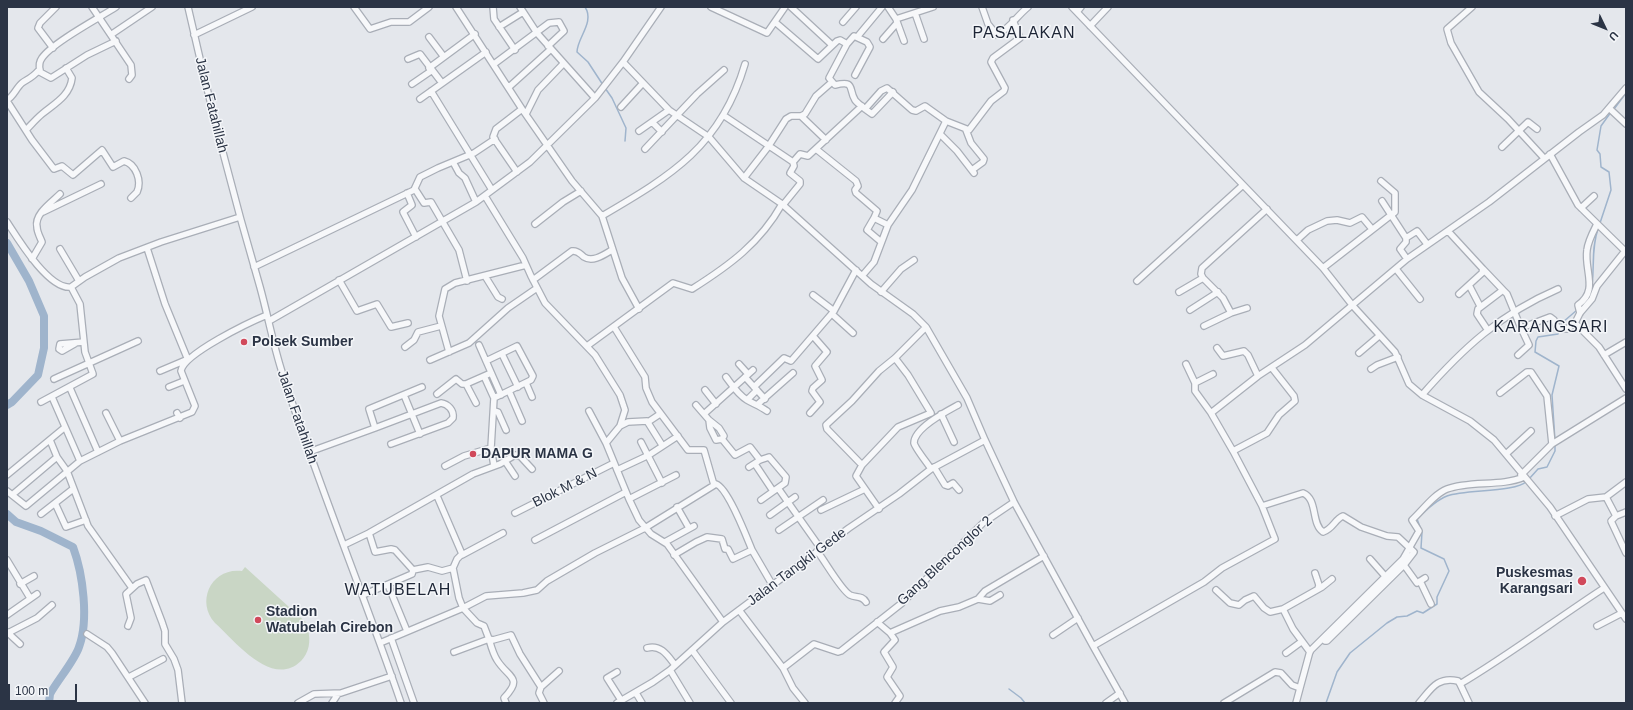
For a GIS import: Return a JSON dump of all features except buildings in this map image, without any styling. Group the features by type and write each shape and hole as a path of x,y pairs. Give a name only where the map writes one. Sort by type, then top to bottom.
{"street":[{"path":"53,48 38,28 56,7"},
{"path":"92,7 112,34 133,69 129,79"},
{"path":"116,7 53,48 41,59 40,70 21,84 13,96 7,101 53,169 62,166 72,175 102,150 113,167 126,161 136,172 139,178 138,190 131,198"},
{"path":"112,34 152,7"},
{"name":"Jalan Fatahillah","path":"188,7 240,217 269,321 273,344 309,452 364,595 401,703"},
{"path":"194,35 252,7"},
{"path":"354,7 370,29 391,22 409,22 429,7"},
{"path":"456,7 475,34 524,112 581,191 602,216 612,250 627,290 639,309"},
{"path":"493,7 494,19 498,27 515,50"},
{"path":"269,321 476,202 517,172 549,145 595,98 623,62 661,7"},
{"path":"711,7 766,33 785,7"},
{"path":"791,7 832,45"},
{"path":"843,22 856,7"},
{"path":"882,7 858,36 852,37 829,76 835,85 845,83 850,86 853,91 854,99 872,114 893,92"},
{"path":"888,7 897,21 904,42"},
{"path":"883,39 897,21 933,7"},
{"path":"982,7 988,24 995,35 1007,28 1013,20 1028,7"},
{"path":"1072,7 1298,240 1398,357 1405,378 1409,384 1422,395 1470,421 1494,440 1555,516 1626,619"},
{"path":"1076,12 1081,7"},
{"path":"1090,26 1108,7"},
{"path":"1472,7 1447,29 1451,43 1479,92 1520,131 1544,158"},
{"path":"498,27 522,10 537,33 563,64 595,98"},
{"path":"916,13 924,39"},
{"path":"966,130 973,127 991,101 1004,91 1005,88 991,62 993,58 1020,38 1013,20"},
{"path":"494,64 515,50 549,23 555,21 561,23 564,29 563,33 550,48 509,87"},
{"path":"775,22 818,59 832,45 840,40 847,44"},
{"path":"412,84 444,57 475,34"},
{"path":"855,75 870,47 867,42 858,36"},
{"path":"429,37 444,57"},
{"path":"40,70 51,78 87,55 116,41"},
{"path":"420,99 486,52"},
{"path":"408,59 419,54 442,83"},
{"path":"623,62 669,110 709,137 744,178 782,204 862,276 881,292 913,314 926,328 967,398 1014,502 1092,646 1126,703"},
{"path":"517,172 493,134 496,129 524,112 538,90 563,64"},
{"path":"602,216 686,162 709,137 723,115 738,89 745,64"},
{"path":"26,130 42,114 56,105 70,87 72,78 66,68"},
{"path":"645,149 678,116 697,94 724,70"},
{"path":"744,178 768,147 788,117 801,116 806,113 816,96 832,82"},
{"path":"621,107 643,83"},
{"path":"792,162 800,154 808,156 887,88 912,110 916,111 925,106 946,121 966,130 971,143 984,159 983,162 973,171 957,151 940,134"},
{"path":"1211,413 1258,376 1305,346 1407,259 1489,202 1544,158 1604,115 1612,111 1626,88"},
{"path":"431,91 472,154 492,190"},
{"path":"639,131 669,110"},
{"path":"1612,111 1626,124"},
{"path":"587,346 673,283 692,289 724,269 758,238 774,218 782,204 800,184 800,181 790,173 794,166 792,162 723,115"},
{"path":"801,116 826,140"},
{"path":"862,276 874,262 880,241 888,225 912,190 946,121"},
{"path":"652,122 662,132"},
{"path":"1502,147 1528,122 1537,129"},
{"path":"254,267 408,193 415,189 420,177 472,154 495,139"},
{"path":"816,149 856,181 858,186 855,191 877,211 867,230 880,241"},
{"path":"1522,328 1552,318 1557,327 1564,330 1569,328 1575,323 1579,310 1578,305 1590,298 1597,286 1620,260 1626,250 1581,208 1570,194 1550,154"},
{"path":"453,162 459,173 465,178 476,202"},
{"path":"1323,268 1395,212 1395,193 1381,181"},
{"path":"41,213 101,184"},
{"path":"1137,281 1243,185"},
{"path":"415,189 424,203 431,202 459,250 467,281"},
{"path":"535,224 563,202 581,191"},
{"path":"408,193 412,205 403,212 416,237"},
{"path":"32,259 42,242 36,226 41,213 60,194"},
{"path":"485,196 526,264 537,288 552,311 587,346 600,362 624,404 620,426 606,443"},
{"path":"1581,208 1594,196"},
{"path":"1382,201 1406,238"},
{"path":"1231,313 1226,302 1218,292 1203,278 1201,271 1209,260 1267,209"},
{"path":"7,222 32,259 56,282 65,288 71,287 118,258 240,217"},
{"path":"1298,240 1309,229 1331,220 1350,223 1362,217 1372,229"},
{"path":"874,218 888,225"},
{"path":"1590,298 1586,250 1598,225"},
{"path":"1407,259 1400,249 1406,242 1406,238 1417,231 1428,244"},
{"path":"1448,231 1507,294 1529,345 1518,354"},
{"path":"147,248 165,304 188,360"},
{"path":"60,249 79,281"},
{"path":"533,280 572,251 576,251 588,258 599,257 612,250"},
{"path":"881,292 900,269 914,260"},
{"path":"448,352 439,316 445,290 455,283 526,264"},
{"path":"1396,269 1420,299"},
{"path":"1459,294 1482,273 1483,269"},
{"path":"746,400 784,358 791,361 834,313 856,270"},
{"path":"485,276 498,297 502,300"},
{"path":"1179,292 1203,278"},
{"path":"339,280 358,311 377,304 391,327 408,323"},
{"path":"1468,285 1480,306"},
{"path":"41,402 70,388 92,375 94,372 84,342 80,304 71,287"},
{"path":"430,360 469,343 508,308 537,288"},
{"path":"1422,395 1455,358 1487,329 1514,310 1558,289"},
{"path":"1487,329 1477,314 1480,306 1503,290"},
{"path":"1190,310 1218,292"},
{"path":"814,295 853,333"},
{"path":"1204,326 1231,313 1247,308"},
{"path":"7,491 26,506 66,471 80,461 120,441 179,415 192,412 195,408 184,380 181,367 188,360 229,333 267,315"},
{"path":"1575,323 1594,340 1626,389"},
{"path":"405,347 414,340 418,332 441,326"},
{"path":"614,327 646,377 648,392 660,414 690,452 704,450 714,485"},
{"path":"862,464 830,433 826,425 852,401 878,371 895,358 926,328"},
{"path":"810,413 820,402 812,391 813,388 822,380 815,366 826,352 813,336"},
{"path":"1359,354 1379,336"},
{"path":"54,379 138,341"},
{"path":"76,343 84,342"},
{"path":"1604,355 1626,342"},
{"path":"479,345 501,395"},
{"path":"486,361 518,347 533,376 532,379 526,383 494,398"},
{"path":"1217,348 1223,356 1244,351 1248,355 1258,376"},
{"path":"502,354 518,387"},
{"path":"1371,369 1376,364 1398,357"},
{"path":"878,509 856,476 862,464 898,426 930,413 908,375 895,358"},
{"path":"160,371 188,360"},
{"path":"739,364 749,374 756,388 765,399"},
{"path":"1092,646 1204,582 1222,568 1274,540 1275,538 1262,506 1233,451 1211,413 1195,391 1195,383 1186,364"},
{"path":"1233,451 1267,433 1279,415 1295,402 1294,396 1272,368"},
{"path":"1500,394 1526,372 1531,372 1547,396 1552,444"},
{"path":"437,394 456,379 462,384 466,384 491,373"},
{"path":"758,404 778,391 789,380 793,373"},
{"path":"704,414 749,374"},
{"path":"1195,383 1213,374"},
{"path":"484,376 494,398 495,411 491,448 494,466"},
{"path":"726,377 746,400 758,404 767,411"},
{"path":"169,387 184,380"},
{"path":"526,383 532,397"},
{"path":"466,384 476,403"},
{"path":"374,428 369,409 422,387"},
{"path":"70,388 98,452"},
{"path":"705,390 716,404"},
{"path":"509,391 522,421"},
{"path":"404,395 420,434"},
{"path":"52,397 64,428 80,461"},
{"path":"1296,703 1310,652 1389,575 1403,559 1419,531 1412,520 1447,489 1512,482 1525,478 1552,444 1626,398"},
{"path":"309,452 441,403 449,406 453,412 453,418 448,422 391,444"},
{"path":"696,405 709,420 723,432 724,436 722,439"},
{"path":"958,405 941,414 923,427 914,442 945,485 948,486 953,483 958,490"},
{"path":"495,411 498,412 506,430"},
{"path":"589,411 606,443 629,499 645,528 651,534 665,542 723,622"},
{"path":"106,413 120,441"},
{"path":"620,426 634,421 648,422 660,414"},
{"path":"941,414 954,442"},
{"path":"709,420 710,428 716,440 722,439"},
{"path":"648,422 662,445"},
{"path":"7,475 64,428"},
{"path":"1506,454 1532,431"},
{"path":"617,470 649,455 662,445 678,436"},
{"path":"722,439 735,455 750,447 760,460"},
{"path":"50,440 57,457 66,471 86,520 132,588"},
{"name":"Jalan Tangkil Gede","path":"619,702 670,670 723,622 819,550 933,468 985,440"},
{"path":"641,442 662,483"},
{"path":"445,466 464,456 491,448"},
{"path":"344,545 437,496 473,474 518,455 532,470"},
{"path":"12,495 57,457"},
{"path":"750,467 760,460 767,457 771,458 786,477 785,483 761,500"},
{"path":"506,461 515,476"},
{"name":"Blok M & N","path":"515,513 614,463"},
{"path":"755,464 788,502 798,516 834,576 849,594 861,597 866,602"},
{"path":"629,499 676,475"},
{"path":"1555,516 1576,504 1594,498 1606,497 1626,482"},
{"path":"380,642 463,608 486,596 523,593 537,590 547,581 596,553 645,528 714,485 719,485 722,488 742,524 752,550 772,586"},
{"path":"1621,486 1626,491"},
{"path":"41,514 74,489"},
{"path":"822,510 865,490"},
{"path":"535,540 626,492"},
{"path":"1262,506 1303,492 1310,500 1319,528 1323,532 1331,528 1337,520 1343,516 1366,529 1387,536 1395,536 1411,543 1414,552 1404,565 1389,575"},
{"path":"437,496 462,555"},
{"path":"770,515 795,497"},
{"path":"1606,497 1616,516"},
{"path":"779,530 823,500"},
{"name":"Gang Blenconglor 2","path":"783,668 814,644 838,652 841,651 905,600 983,523 1014,502"},
{"path":"55,503 66,527 86,520"},
{"path":"665,542 691,527 678,507"},
{"path":"1626,512 1616,516 1612,521 1626,553"},
{"path":"369,533 375,552 391,549 395,550 413,570"},
{"path":"503,533 462,555 457,559 453,568 456,588 463,608 478,623 484,626 497,660 511,677 514,684 513,690 504,698 506,703"},
{"path":"674,554 707,537 722,539 725,548 728,548 733,559 752,550"},
{"path":"978,599 985,591 1044,556"},
{"path":"1370,559 1389,575"},
{"path":"7,560 20,584 30,598"},
{"path":"1404,565 1417,582 1422,580 1431,604"},
{"path":"364,595 412,574 413,570 428,567 442,571 453,568"},
{"path":"1315,573 1319,585 1318,589"},
{"path":"20,584 34,576"},
{"path":"1216,590 1234,605 1238,605 1254,596 1266,610 1270,612 1283,609 1318,589 1332,579"},
{"path":"128,626 131,618 126,596 132,588 146,581 165,631 165,644 178,670 182,703"},
{"path":"388,585 407,631"},
{"path":"1460,684 1489,667 1515,647 1604,588"},
{"path":"7,615 37,594"},
{"path":"890,633 928,615 978,599 990,601 1000,595"},
{"path":"20,644 8,633 37,618 52,605"},
{"path":"1283,609 1301,642 1310,652"},
{"path":"739,610 783,668 793,688 805,703"},
{"path":"1597,626 1622,613"},
{"path":"1053,635 1078,618"},
{"path":"878,622 895,640 884,652 893,667 887,678 900,696 895,703"},
{"path":"87,634 107,646 145,703"},
{"path":"454,652 489,639 493,640 511,634 520,654 541,688"},
{"path":"391,638 414,703"},
{"path":"1286,654 1301,642"},
{"path":"647,648 653,646 662,650 675,665"},
{"path":"692,650 731,703"},
{"path":"129,677 164,659"},
{"path":"670,670 690,703"},
{"path":"544,703 539,693 541,688 559,671"},
{"path":"617,672 608,678 619,702"},
{"path":"1224,703 1275,672 1281,673 1292,685 1300,688"},
{"path":"298,703 314,694 338,694 392,676"},
{"path":"1419,703 1427,692 1437,684 1453,680 1458,681 1469,703"},
{"path":"636,692 642,703"},
{"path":"1106,703 1120,693"},
{"path":"332,703 338,694"}],"green space":[{"path":"245,567 311,627 308,630 308,651 301,661 290,668 278,669 266,666 255,659 243,650 215,623 209,614 207,596 210,587 215,580 222,574 231,571 242,571"}],"waterway":[{"path":"585,7 588,13 587,24 577,52 588,62 603,85"},
{"path":"605,88 612,98 626,128 625,141"},
{"path":"1614,109 1626,93"},
{"path":"1600,223 1611,190 1609,172 1601,167 1600,154 1597,150 1601,126 1611,112"},
{"path":"1590,298 1593,281 1594,246 1598,229"},
{"path":"7,243 29,281 44,316 44,348 38,375 12,402 7,405"},
{"path":"1555,441 1552,395 1559,366 1535,352 1536,341 1538,337 1558,334 1563,322 1577,310"},
{"path":"1529,479 1538,469 1547,467 1555,451 1555,444"},
{"path":"1326,703 1337,672 1350,653 1387,623 1397,617 1407,616 1417,611 1423,613 1437,604 1437,597 1449,571 1444,559 1421,548 1422,532 1417,519 1427,509 1447,496 1466,492 1512,487 1521,485 1527,481"},
{"path":"7,514 16,522 41,531 73,547 80,570 84,597 84,624 82,636 74,658 50,694 49,703"},
{"path":"1009,689 1025,703"}],"place":[{"name":"Polsek Sumber","path":"244,342"},
{"name":"DAPUR MAMA G","path":"473,454"},
{"name":"Puskesmas Karangsari","path":"1582,581"},
{"name":"Stadion Watubelah Cirebon","path":"258,620"}],"district":[{"name":"PASALAKAN","path":"1024,34"},
{"name":"KARANGSARI","path":"1551,328"},
{"name":"WATUBELAH","path":"398,591"}]}
